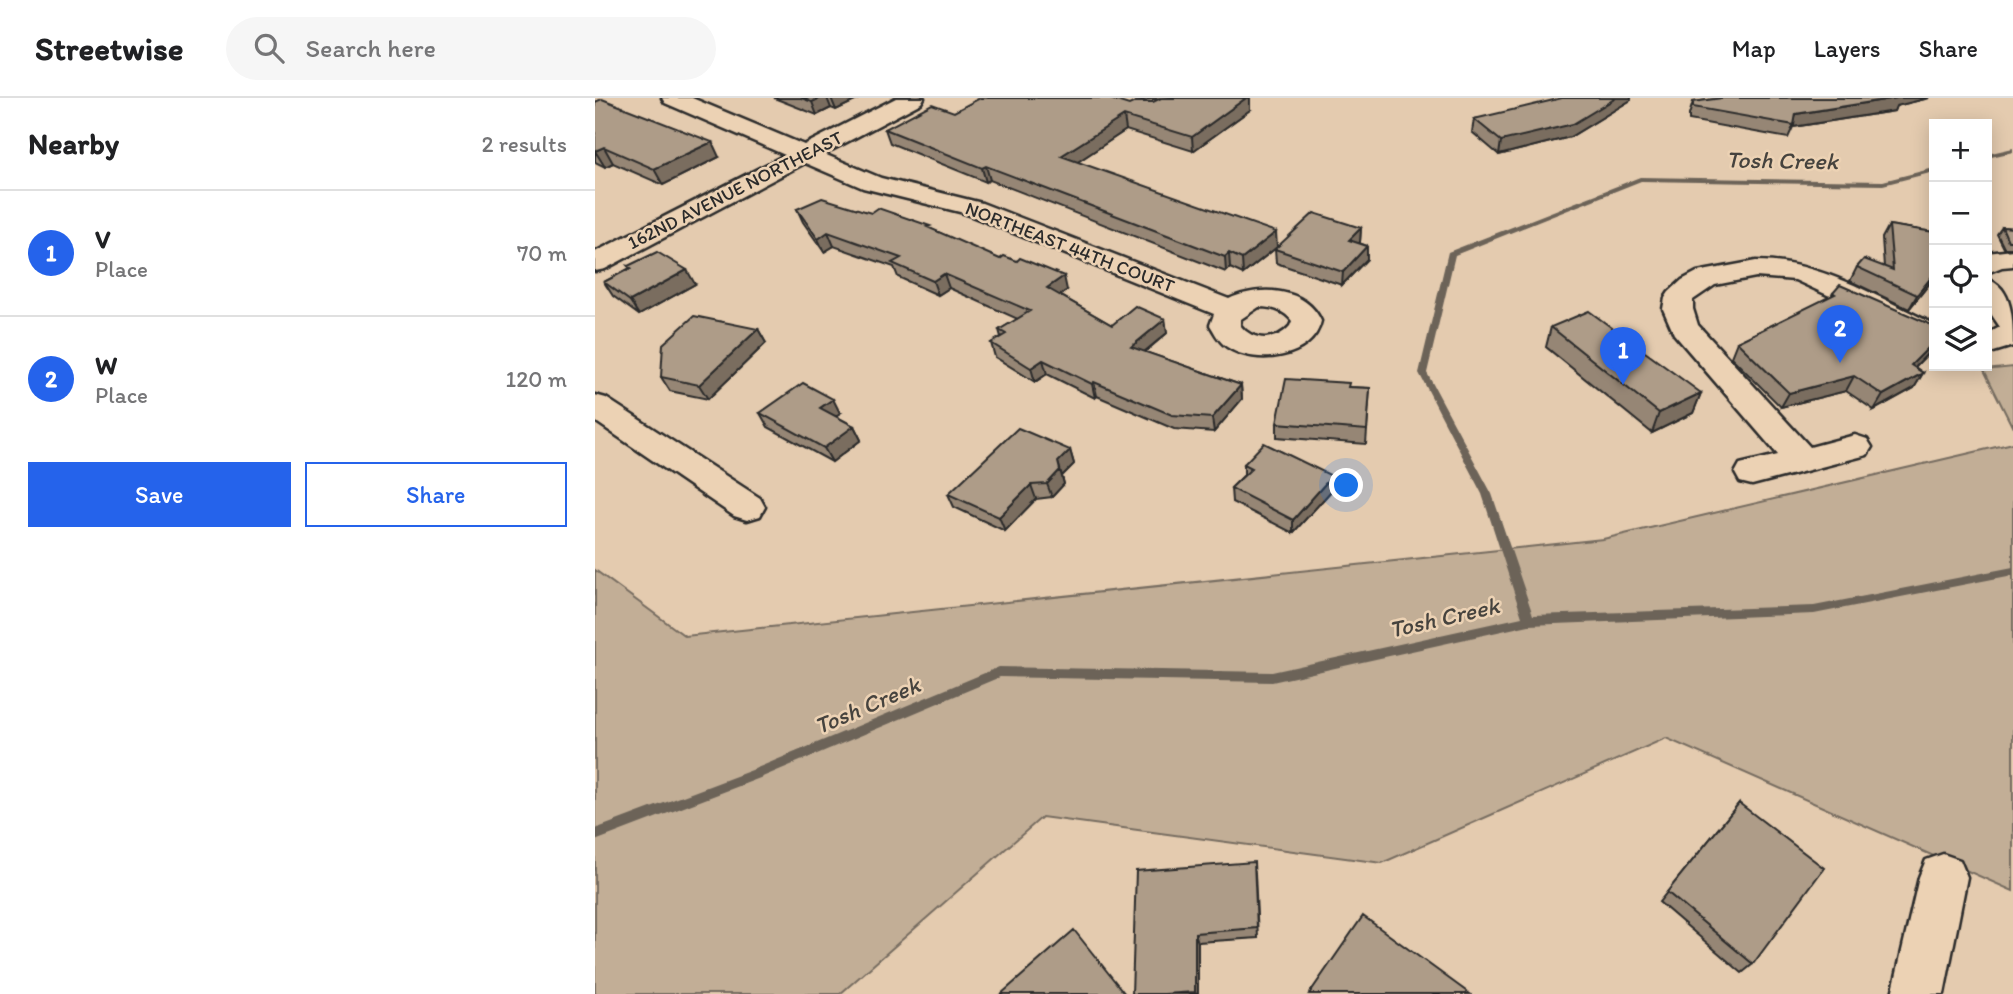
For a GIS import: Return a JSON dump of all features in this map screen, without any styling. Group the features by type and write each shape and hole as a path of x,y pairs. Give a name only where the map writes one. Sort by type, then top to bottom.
{"street":[{"name":"NORTHEAST 44TH COURT","path":"673,98 872,183 974,208 1231,310"},
{"name":"162ND AVENUE NORTHEAST","path":"595,263 913,98"},
{"path":"1122,98 1128,105 1144,107 1160,103 1166,98"},
{"path":"1992,261 2013,258"},
{"path":"1803,461 1684,328 1678,309 1679,298 1692,286 1707,278 1731,272 1779,269 1802,273 1929,333"},
{"path":"1992,296 2013,327 2009,337 1992,342"},
{"path":"595,407 747,507"},
{"path":"1752,473 1855,447"},
{"path":"1918,994 1943,877"}],"shaded area":[{"path":"2013,367 2013,428 1984,371"},
{"path":"2013,443 2013,891 1666,738 1382,863 1042,817 840,994 595,994 595,570 685,636 1603,539"}],"building":[{"path":"801,98 820,98 812,102"},
{"path":"980,98 1107,98 1129,105 1135,102 1153,102 1161,98 1246,98 1192,137 1124,116 1061,156 1276,232 1242,259 1229,253 1225,257 986,166 982,168 885,129 932,104 954,112"},
{"path":"1562,98 1616,98 1573,124 1501,141 1474,119"},
{"path":"1722,98 1897,98 1796,114 1794,125 1693,107 1693,102"},
{"path":"602,99 712,142 654,169 604,147 595,151 595,102"},
{"path":"822,198 871,213 878,208 930,226 927,227 1000,259 1004,256 1017,261 1020,258 1064,276 1047,288 1112,325 1135,306 1165,319 1131,347 1241,385 1212,418 1172,415 1094,382 1092,384 1043,360 1031,368 991,343 1006,334 999,330 1030,311 944,274 933,281 892,263 901,258 828,232 818,239 797,209"},
{"path":"1314,213 1361,228 1349,240 1367,246 1343,272 1275,249"},
{"path":"1889,225 1929,231 1929,280 1917,295 1857,267 1864,259 1893,270"},
{"path":"2002,227 2013,228 2013,241 2008,241"},
{"path":"657,252 687,270 630,301 604,282 631,268 628,266"},
{"path":"1840,285 1929,324 1929,347 1911,365 1923,373 1883,395 1854,376 1789,393 1737,342 1835,294 1833,293"},
{"path":"1589,311 1701,393 1659,413 1551,327"},
{"path":"694,316 758,329 699,385 661,377 663,344"},
{"path":"1286,379 1349,383 1348,387 1370,388 1367,430 1277,423"},
{"path":"803,383 833,399 820,408 854,426 824,448 760,413"},
{"path":"1018,428 1070,450 1058,462 1060,470 1047,484 1031,485 999,517 948,494"},
{"path":"1264,443 1332,476 1293,520 1231,488 1252,468 1244,464"},
{"path":"1739,803 1824,868 1753,964 1667,892"},
{"path":"1254,862 1257,928 1195,933 1195,992 1132,994 1136,871"},
{"path":"1363,916 1470,994 1309,994"},
{"path":"1074,930 1125,994 1001,994"}],"waterway":[{"name":"Tosh Creek","path":"1992,155 2013,150"},
{"name":"Tosh Creek","path":"1529,620 1487,494 1423,373 1451,254 1640,179 1883,183 1929,171"},
{"path":"1529,620 1814,610 2013,571"},
{"name":"Tosh Creek","path":"595,835 756,774 999,672 1272,677 1529,620"}],"place":[{"name":"W","path":"1840,363"},
{"name":"V","path":"1623,385"}]}
